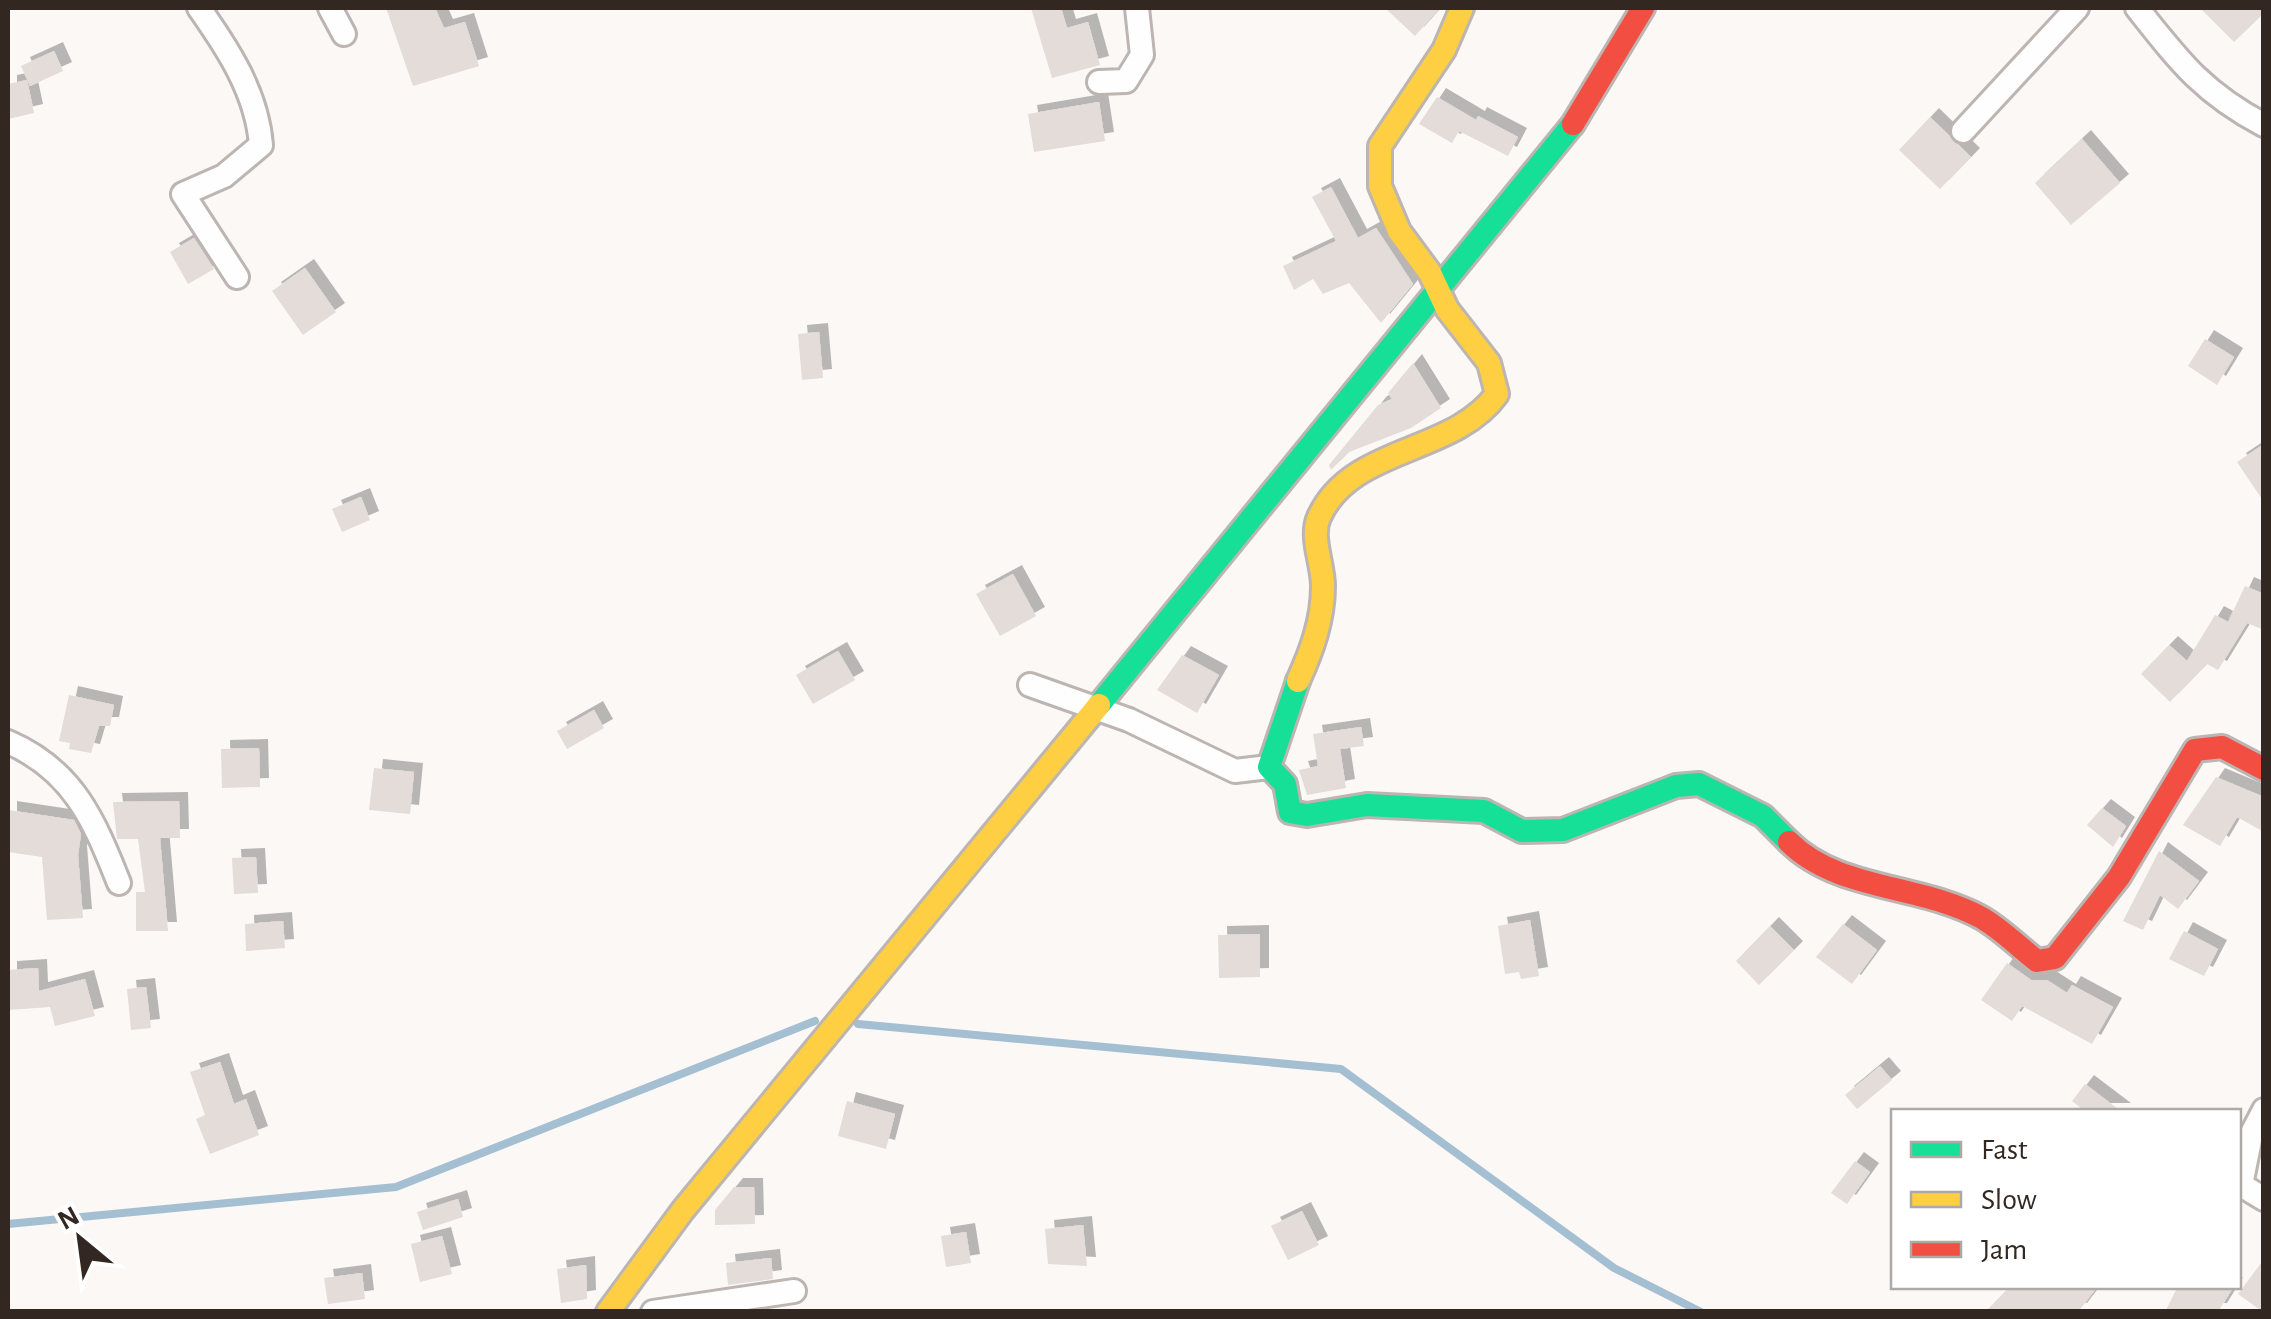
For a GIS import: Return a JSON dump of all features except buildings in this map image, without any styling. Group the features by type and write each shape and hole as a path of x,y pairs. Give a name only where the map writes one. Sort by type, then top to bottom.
{"main road":[{"path":"1462,8 1444,50 1380,146 1380,186 1399,231 1430,272 1446,309 1489,363 1497,394 1484,412 1404,454 1356,471 1319,517 1316,532 1323,585 1316,640 1293,692 1269,767 1285,784 1290,812 1307,814 1367,805 1484,811 1522,830 1563,830 1676,786 1699,784 1763,816 1801,854 1822,868 1914,892 1982,918 2037,961 2055,958 2119,877 2195,750 2222,746 2264,769"},
{"path":"608,1312 683,1210 1563,140 1643,8"}],"street":[{"path":"199,8 223,42 258,112 261,144 224,176 182,194 223,249 237,277"},
{"path":"330,8 344,34"},
{"path":"1099,82 1126,81 1142,56 1137,8"},
{"path":"1963,131 2077,8"},
{"path":"2137,8 2188,72 2221,103 2264,126"},
{"path":"1030,685 1129,720 1235,771 1269,767"},
{"path":"8,742 38,756 73,791 95,822 119,883"},
{"path":"2264,1110 2251,1135 2241,1185 2264,1200"},
{"path":"653,1312 794,1290"}],"waterway":[{"path":"8,1224 396,1187 815,1021"},
{"path":"858,1024 1341,1069 1614,1268 1701,1312"}],"traffic: fast":[{"path":"1099,705 1573,124"},
{"path":"1298,681 1269,767 1285,784 1290,812 1307,815 1367,805 1484,811 1522,831 1563,830 1676,786 1699,784 1763,816 1789,842"}],"traffic: slow":[{"path":"1298,681 1321,611 1323,586 1317,525 1334,494 1378,463 1455,429 1478,414 1497,394 1489,363 1447,309 1430,273 1399,231 1380,186 1380,146 1444,50 1462,8"},
{"path":"608,1312 683,1210 1099,705"}],"traffic: jam":[{"path":"1573,124 1643,8"},
{"path":"1789,842 1831,870 1933,899 1982,918 2037,961 2055,958 2119,877 2195,750 2222,747 2264,769"}]}
